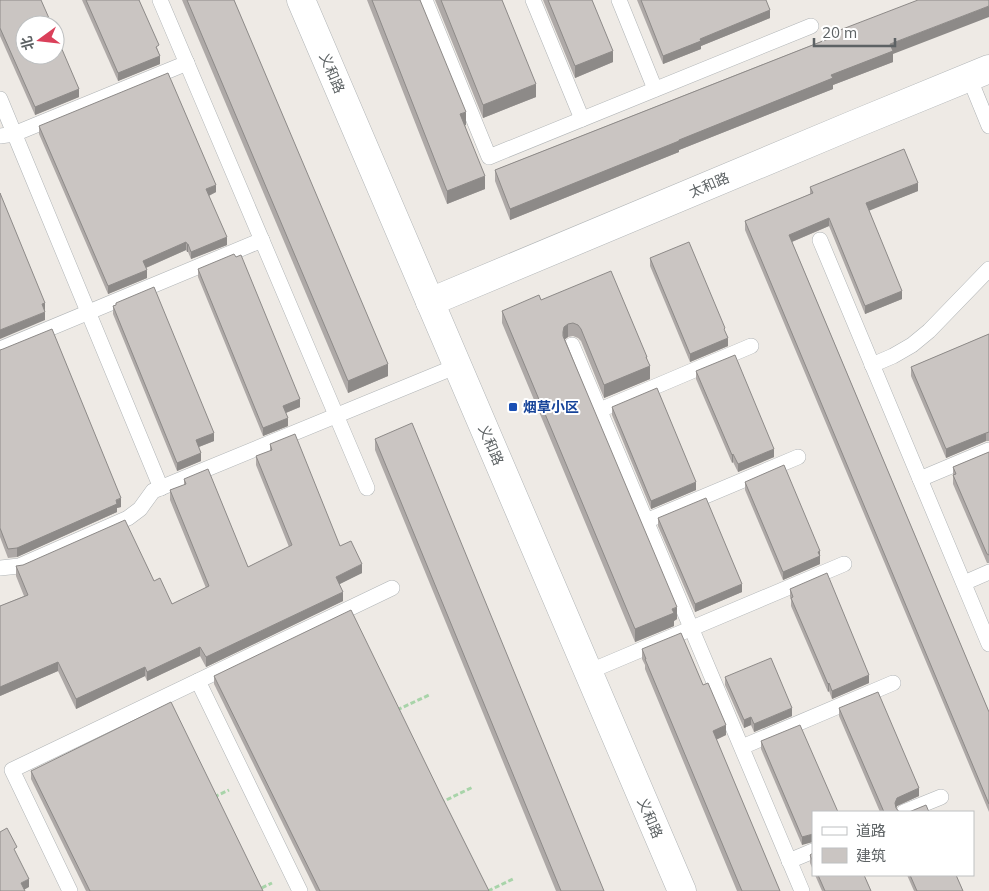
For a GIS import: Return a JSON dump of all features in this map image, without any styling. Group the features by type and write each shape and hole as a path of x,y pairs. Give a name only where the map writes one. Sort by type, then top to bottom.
{"street":[{"name":"义和路","path":"301,0 682,891"},
{"name":"太和路","path":"430,302 979,73"}],"lane":[{"path":"160,0 367,488"},
{"path":"426,0 489,157 811,26"},
{"path":"533,0 582,119"},
{"path":"619,0 655,89"},
{"path":"7,135 187,63"},
{"path":"979,73 989,126"},
{"path":"0,99 7,135 88,313 161,488"},
{"path":"0,349 262,240"},
{"path":"820,240 989,644"},
{"path":"872,365 912,345 929,331 989,269"},
{"path":"572,346 802,891"},
{"path":"600,410 751,346"},
{"path":"0,568 19,566 128,518 140,509 153,491 457,366"},
{"path":"920,479 989,450"},
{"path":"646,521 798,457"},
{"path":"588,672 844,564"},
{"path":"964,583 989,572"},
{"path":"70,891 12,770 392,588"},
{"path":"198,681 300,891"},
{"path":"742,747 893,683"},
{"path":"906,811 941,797"},
{"path":"789,861 812,851"}],"path":[{"path":"438,804 473,787"},
{"path":"254,891 292,873"},
{"path":"488,891 515,878"}],"building":[{"path":"0,0 41,0 48,15 15,15 15,62 0,28"},
{"path":"86,0 139,0 159,45 156,47 160,56 118,73"},
{"path":"187,0 234,0 388,364 348,381"},
{"path":"372,0 420,0 466,112 460,114 485,176 447,191"},
{"path":"441,0 502,0 536,84 483,105"},
{"path":"548,0 592,0 613,51 575,66"},
{"path":"641,0 766,0 770,10 663,56"},
{"path":"918,0 989,0 989,6 890,44 893,51 831,75 833,78 510,209 495,170 828,39 827,35"},
{"path":"65,56 79,89 35,107 16,65 65,65"},
{"path":"168,73 216,185 206,189 227,237 191,252 186,242 143,261 147,270 108,286 39,126"},
{"path":"904,149 918,183 866,203 902,291 865,306 829,218 789,235 989,712 989,804 745,221 813,193 810,187"},
{"path":"0,193 45,303 42,304 45,312 0,330"},
{"path":"689,242 728,338 690,354 650,258"},
{"path":"234,254 236,257 241,255 300,399 283,406 288,418 263,428 198,269"},
{"path":"611,271 650,366 604,385 578,325 568,324 564,327 563,336 677,607 672,609 674,613 635,629 502,311 539,295 541,300"},
{"path":"154,287 214,433 196,440 201,453 177,463 113,306"},
{"path":"52,329 121,498 116,500 117,504 17,548 8,549 0,528 0,350"},
{"path":"989,334 989,432 946,449 911,367"},
{"path":"735,355 774,449 738,464 732,455 696,371"},
{"path":"657,388 696,482 651,501 612,407"},
{"path":"412,423 604,891 561,891 375,439"},
{"path":"295,434 340,546 351,541 362,564 336,577 343,592 206,657 200,647 147,672 145,667 76,699 58,662 0,687 0,606 28,595 16,566 23,565 125,520 154,581 160,578 172,604 209,586 170,490 186,484 184,479 208,469 248,567 292,545 256,456 272,450 270,444"},
{"path":"989,452 989,555 953,475 956,474 953,467"},
{"path":"784,465 820,551 818,552 820,556 783,572 745,482"},
{"path":"706,498 742,584 695,604 658,518"},
{"path":"827,573 869,675 832,691 791,598 793,597 790,589"},
{"path":"351,610 489,891 320,891 214,676"},
{"path":"681,633 703,685 708,683 726,725 713,731 780,891 742,891 645,659 642,649"},
{"path":"771,658 792,708 754,724 751,717 744,720 725,677"},
{"path":"878,692 919,788 897,798 895,803 898,811 884,811 839,708"},
{"path":"171,702 263,891 90,891 31,771"},
{"path":"800,725 838,811 812,811 812,834 802,837 761,741"},
{"path":"926,805 929,811 911,811"},
{"path":"7,828 17,847 14,849 29,879 21,883 25,891 0,891 0,832"},
{"path":"818,876 864,876 871,891 825,891"},
{"path":"910,876 956,876 963,891 917,891"}],"place":[{"name":"烟草小区","path":"513,407"}]}
